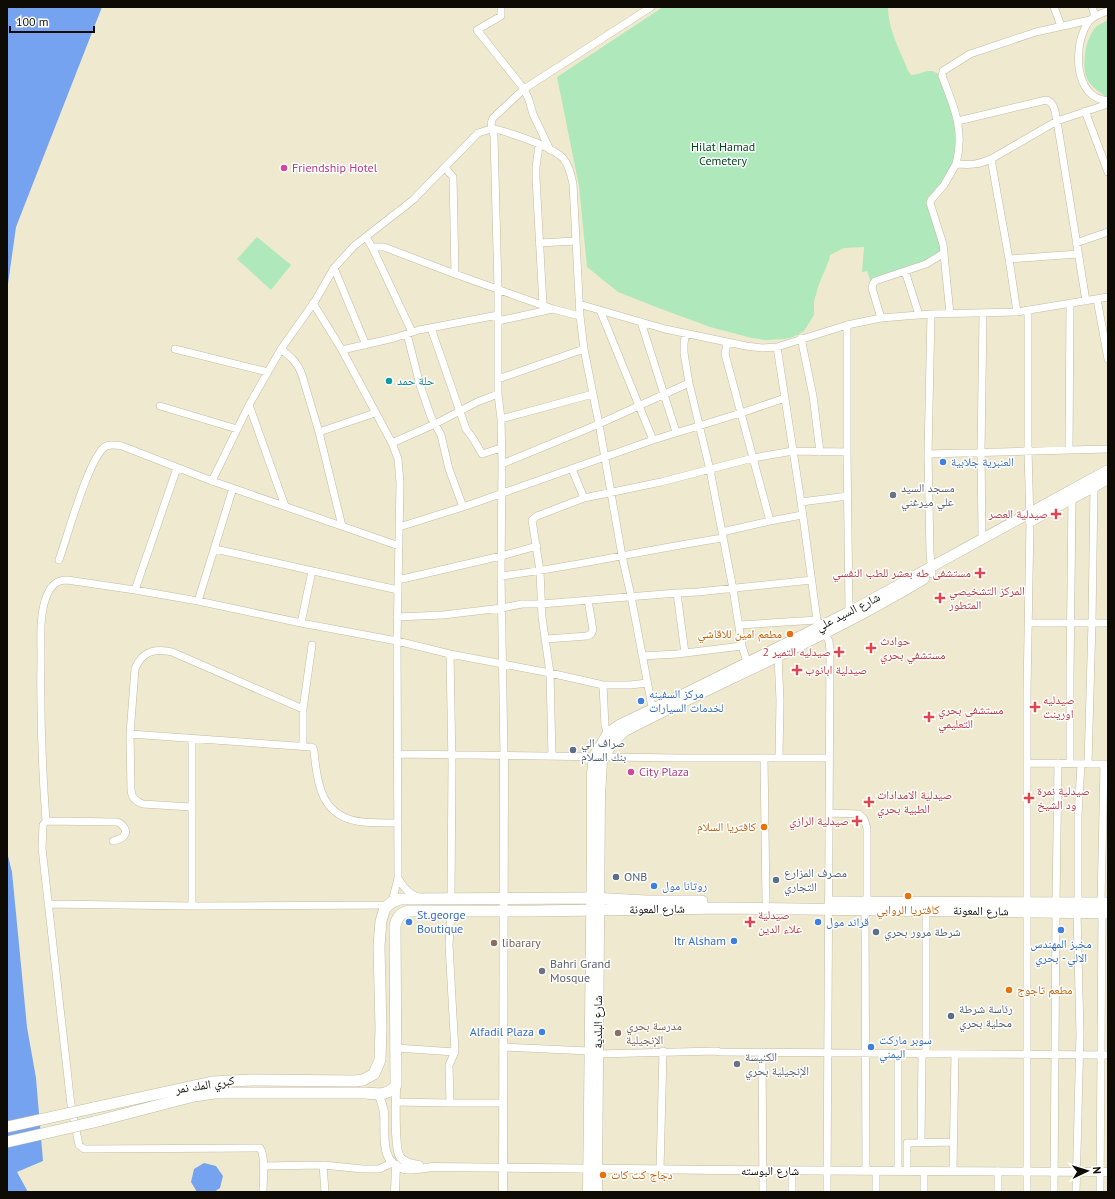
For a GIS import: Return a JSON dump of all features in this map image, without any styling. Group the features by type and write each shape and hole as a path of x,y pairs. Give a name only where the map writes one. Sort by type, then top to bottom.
{"highway":[{"name":"شارع المعونة","path":"391,903 400,899 451,898 503,899 595,905 719,908 828,905"},
{"name":"شارع المعونة","path":"396,1085 396,920 401,913 408,911 503,911 646,901 766,901 866,906 1105,908"},
{"path":"378,1066 380,1060 379,946 383,913 391,903"},
{"name":"شارع المعونة","path":"866,906 926,910 1027,907"},
{"path":"378,1066 388,1062 393,1064 396,1068"},
{"name":"كبري المك نمر","path":"7,1127 218,1081 359,1081 374,1074 378,1066"},
{"path":"378,1094 389,1092 396,1085"},
{"name":"كبري المك نمر","path":"7,1142 94,1122 194,1096 215,1093 378,1094"}],"main road":[{"name":"شارع السيد علي","path":"600,756 625,731 653,713 747,662 931,571 1029,518 1108,470"},
{"name":"شارع السيد علي","path":"600,756 608,732 619,725 653,713 778,656 821,626 901,593 931,571 983,539 1072,499 1108,479"},
{"name":"شارع البلدية","path":"597,1192 593,1169 596,848 592,773 600,756"},
{"name":"شارع البلدية","path":"588,1192 593,1169"}],"street":[{"path":"501,7 501,16 477,30 524,89 533,114 550,150"},
{"path":"504,1192 504,755 501,576 502,464 498,394 498,289 494,136 490,126 493,118 524,89 651,7"},
{"path":"1054,7 1060,26"},
{"path":"1092,7 1092,18 1081,39 1078,59 1080,74 1089,93 1108,103"},
{"path":"950,314 943,244 930,203 944,185 956,164 960,142 958,121 942,76 943,71 970,54 1036,32 1092,18 1108,11"},
{"path":"958,121 1046,100 1050,101 1057,121 1086,301"},
{"path":"956,164 973,165 992,159 1057,121 1108,103"},
{"path":"1085,111 1108,172"},
{"path":"212,481 249,405 281,349 313,303 334,268 347,253 414,200 478,133 491,129 499,130 514,134 550,150 563,158 573,184 579,304 584,349 599,424 622,556 653,713"},
{"path":"538,145 536,167 543,305"},
{"path":"992,159 1017,312"},
{"path":"445,168 453,177 455,274"},
{"path":"1076,244 1108,232"},
{"path":"366,237 372,247 409,333 420,385 431,417 441,435 449,469 463,507"},
{"path":"539,243 576,241"},
{"path":"372,247 384,247 553,309 580,316"},
{"path":"881,318 872,288 875,281 926,264 944,253"},
{"path":"1009,259 1078,254"},
{"path":"334,268 366,345"},
{"path":"905,271 919,315"},
{"path":"579,304 666,329 762,348 777,347 801,338 847,325 881,318 930,314 1017,312 1108,297"},
{"path":"1097,299 1108,360"},
{"path":"48,904 192,906 391,903 398,878 397,617 400,483 397,454 342,350 313,303"},
{"path":"1069,449 1070,303"},
{"path":"342,350 432,328 553,309"},
{"path":"600,310 653,440"},
{"path":"1027,1192 1027,763 1029,518 1028,310"},
{"path":"983,313 981,452 983,539"},
{"path":"930,314 928,454 931,571"},
{"path":"642,322 676,432"},
{"path":"847,325 846,452 849,612"},
{"path":"432,328 466,430 482,454 501,448"},
{"path":"686,333 684,353 689,383 710,470 733,589 742,646 747,662"},
{"path":"801,338 813,396 820,452"},
{"path":"727,342 725,354 770,521"},
{"path":"777,347 812,580 821,626 829,641 830,651 827,1192"},
{"path":"175,349 268,372"},
{"path":"281,349 295,360 299,366 319,432 342,526"},
{"path":"498,379 584,349"},
{"path":"502,464 599,424 689,383"},
{"path":"392,443 435,424 459,410 498,394"},
{"path":"500,420 593,394"},
{"path":"399,527 463,507 676,432 741,413 785,398"},
{"path":"249,405 285,506"},
{"path":"160,406 237,429"},
{"path":"319,432 375,413"},
{"path":"59,560 93,464 107,446 114,445 122,446 212,481 399,546"},
{"path":"928,454 1028,450 1108,449"},
{"path":"552,756 550,673 541,604 540,572 537,546 532,520 537,516 584,498 611,491 661,482 753,458 793,450 846,452"},
{"path":"135,590 177,468"},
{"path":"572,469 584,498"},
{"path":"1076,1192 1079,1054 1078,815 1084,764 1092,622 1094,487"},
{"path":"198,601 233,488"},
{"path":"801,502 848,496"},
{"path":"1070,764 1072,499"},
{"path":"501,576 540,572 689,543 770,521 802,515"},
{"path":"398,580 502,556 537,546"},
{"path":"215,549 398,590"},
{"path":"301,623 312,571"},
{"path":"263,1192 262,1151 260,1148 84,1149 79,1145 71,1105 42,840 42,825 46,820 43,780 41,631 46,596 52,585 60,580 67,580 135,590 198,601 301,623 397,641 450,654 550,673 603,685 630,686 647,684"},
{"path":"397,617 443,615 502,608 522,604 541,604 698,592 812,580"},
{"path":"677,593 685,653"},
{"path":"546,639 587,636 591,634 593,630 588,600"},
{"path":"1028,623 1108,623"},
{"path":"739,625 821,626"},
{"path":"303,746 303,709 312,645"},
{"path":"642,656 685,653 742,646"},
{"path":"191,807 143,804 136,801 132,797 130,790 130,734 135,669 138,660 152,651 162,650 172,652 303,709"},
{"path":"450,654 452,764 451,898"},
{"path":"778,656 780,700 779,758"},
{"path":"603,685 604,721 613,742"},
{"path":"130,734 303,746 313,748 318,780 322,794 329,806 337,814 362,822 398,823"},
{"path":"192,739 192,906"},
{"path":"397,754 451,756 504,755 829,758"},
{"path":"764,758 766,901"},
{"path":"1027,763 1106,764 1104,1172 1100,1192"},
{"path":"1054,1192 1058,763"},
{"path":"829,812 859,814 864,819 867,828 866,1171"},
{"path":"46,820 122,823 125,827 123,837 114,840"},
{"path":"398,878 403,887 409,893 422,899"},
{"path":"921,1142 926,910"},
{"path":"450,1103 449,1065 455,1052 449,945 451,911"},
{"path":"503,1047 594,1052 716,1051 1105,1055"},
{"path":"396,1048 455,1052"},
{"path":"660,1170 663,1052"},
{"path":"762,1052 763,1192"},
{"path":"898,1053 902,1171"},
{"path":"953,1171 955,1054"},
{"path":"396,1085 398,1154 405,1162 432,1168"},
{"path":"378,1094 383,1105 386,1151 394,1164 395,1192"},
{"path":"396,1102 503,1104"},
{"path":"902,1171 907,1143 953,1142"},
{"path":"263,1166 323,1165 379,1169 394,1164 406,1170 432,1168"},
{"path":"323,1165 325,1192"},
{"name":"شارع البوسته","path":"432,1168 1104,1172"},
{"path":"792,1171 792,1192"},
{"path":"876,1171 876,1192"},
{"path":"924,1171 924,1192"},
{"path":"998,1171 998,1192"}],"green space":[{"name":"Hilat Hamad Cemetery","path":"663,7 888,7 892,32 908,71 911,75 931,71 943,78 960,124 962,150 959,159 927,202 943,250 940,259 937,262 913,271 871,283 867,271 862,272 864,247 844,248 830,255 814,302 814,315 804,331 793,337 785,339 766,340 752,338 710,327 618,292 587,267 579,186 557,77"},
{"path":"1108,20 1108,98 1095,89 1089,82 1086,76 1084,61 1089,38 1093,31 1097,26"},
{"path":"257,237 291,265 271,290 237,259"}],"water":[{"path":"7,7 102,7 16,227 7,291"},
{"path":"7,852 12,872 27,1027 36,1078 43,1161 17,1172 28,1192 7,1192"},
{"path":"204,1163 216,1166 223,1176 220,1188 214,1192 197,1192 191,1182 194,1169"}],"place":[{"name":"Friendship Hotel","path":"284,168"},
{"name":"حلة حمد","path":"389,381"},
{"name":"العنبرية جلابية","path":"943,462"},
{"name":"مسجد السيد علي ميرغني","path":"893,495"},
{"name":"صيدلية العصر","path":"1056,514"},
{"name":"مستشفى طه بعشر للطب النفسي","path":"980,573"},
{"name":"المركز التشخيصي المتطور","path":"940,598"},
{"name":"مطعم امين للاقاشي","path":"790,634"},
{"name":"حوادث مستشفي بحري","path":"871,648"},
{"name":"صيدليه التمير 2","path":"839,652"},
{"name":"صيدلية ابانوب","path":"797,670"},
{"name":"مركز السفينه لخدمات السيارات","path":"641,701"},
{"name":"صيدليه اورينت","path":"1035,707"},
{"name":"مستشفى بحري التعليمي","path":"929,717"},
{"name":"صراف الي بنك السلام","path":"573,750"},
{"name":"City Plaza","path":"631,772"},
{"name":"صيدلية نمرة ود الشيخ","path":"1029,798"},
{"name":"صيدلية الامدادات الطبية بحري","path":"869,802"},
{"name":"صيدلية الرازي","path":"857,821"},
{"name":"كافتريا السلام","path":"764,827"},
{"name":"ONB","path":"616,877"},
{"name":"مصرف المزارع التجاري","path":"776,880"},
{"name":"روتانا مول","path":"654,886"},
{"name":"كافتريا الروابي","path":"908,896"},
{"name":"St.george Boutique","path":"409,922"},
{"name":"صيدلية علاء الدين","path":"750,922"},
{"name":"قراند مول","path":"818,922"},
{"name":"مخبز المهندس الالي - بحري","path":"1061,930"},
{"name":"شرطة مرور بحري","path":"876,932"},
{"name":"Itr Alsham","path":"734,941"},
{"name":"libarary","path":"494,943"},
{"name":"Bahri Grand Mosque","path":"542,971"},
{"name":"مطعم تاجوج","path":"1009,990"},
{"name":"رئاسة شرطة محلية بحري","path":"951,1016"},
{"name":"Alfadil Plaza","path":"542,1032"},
{"name":"مدرسة بحري الإنجيلية","path":"618,1033"},
{"name":"سوبر ماركت اليمني","path":"871,1047"},
{"name":"الكنيسة الإنجيلية بحري","path":"737,1064"},
{"name":"دجاج كت كات","path":"603,1175"}]}
